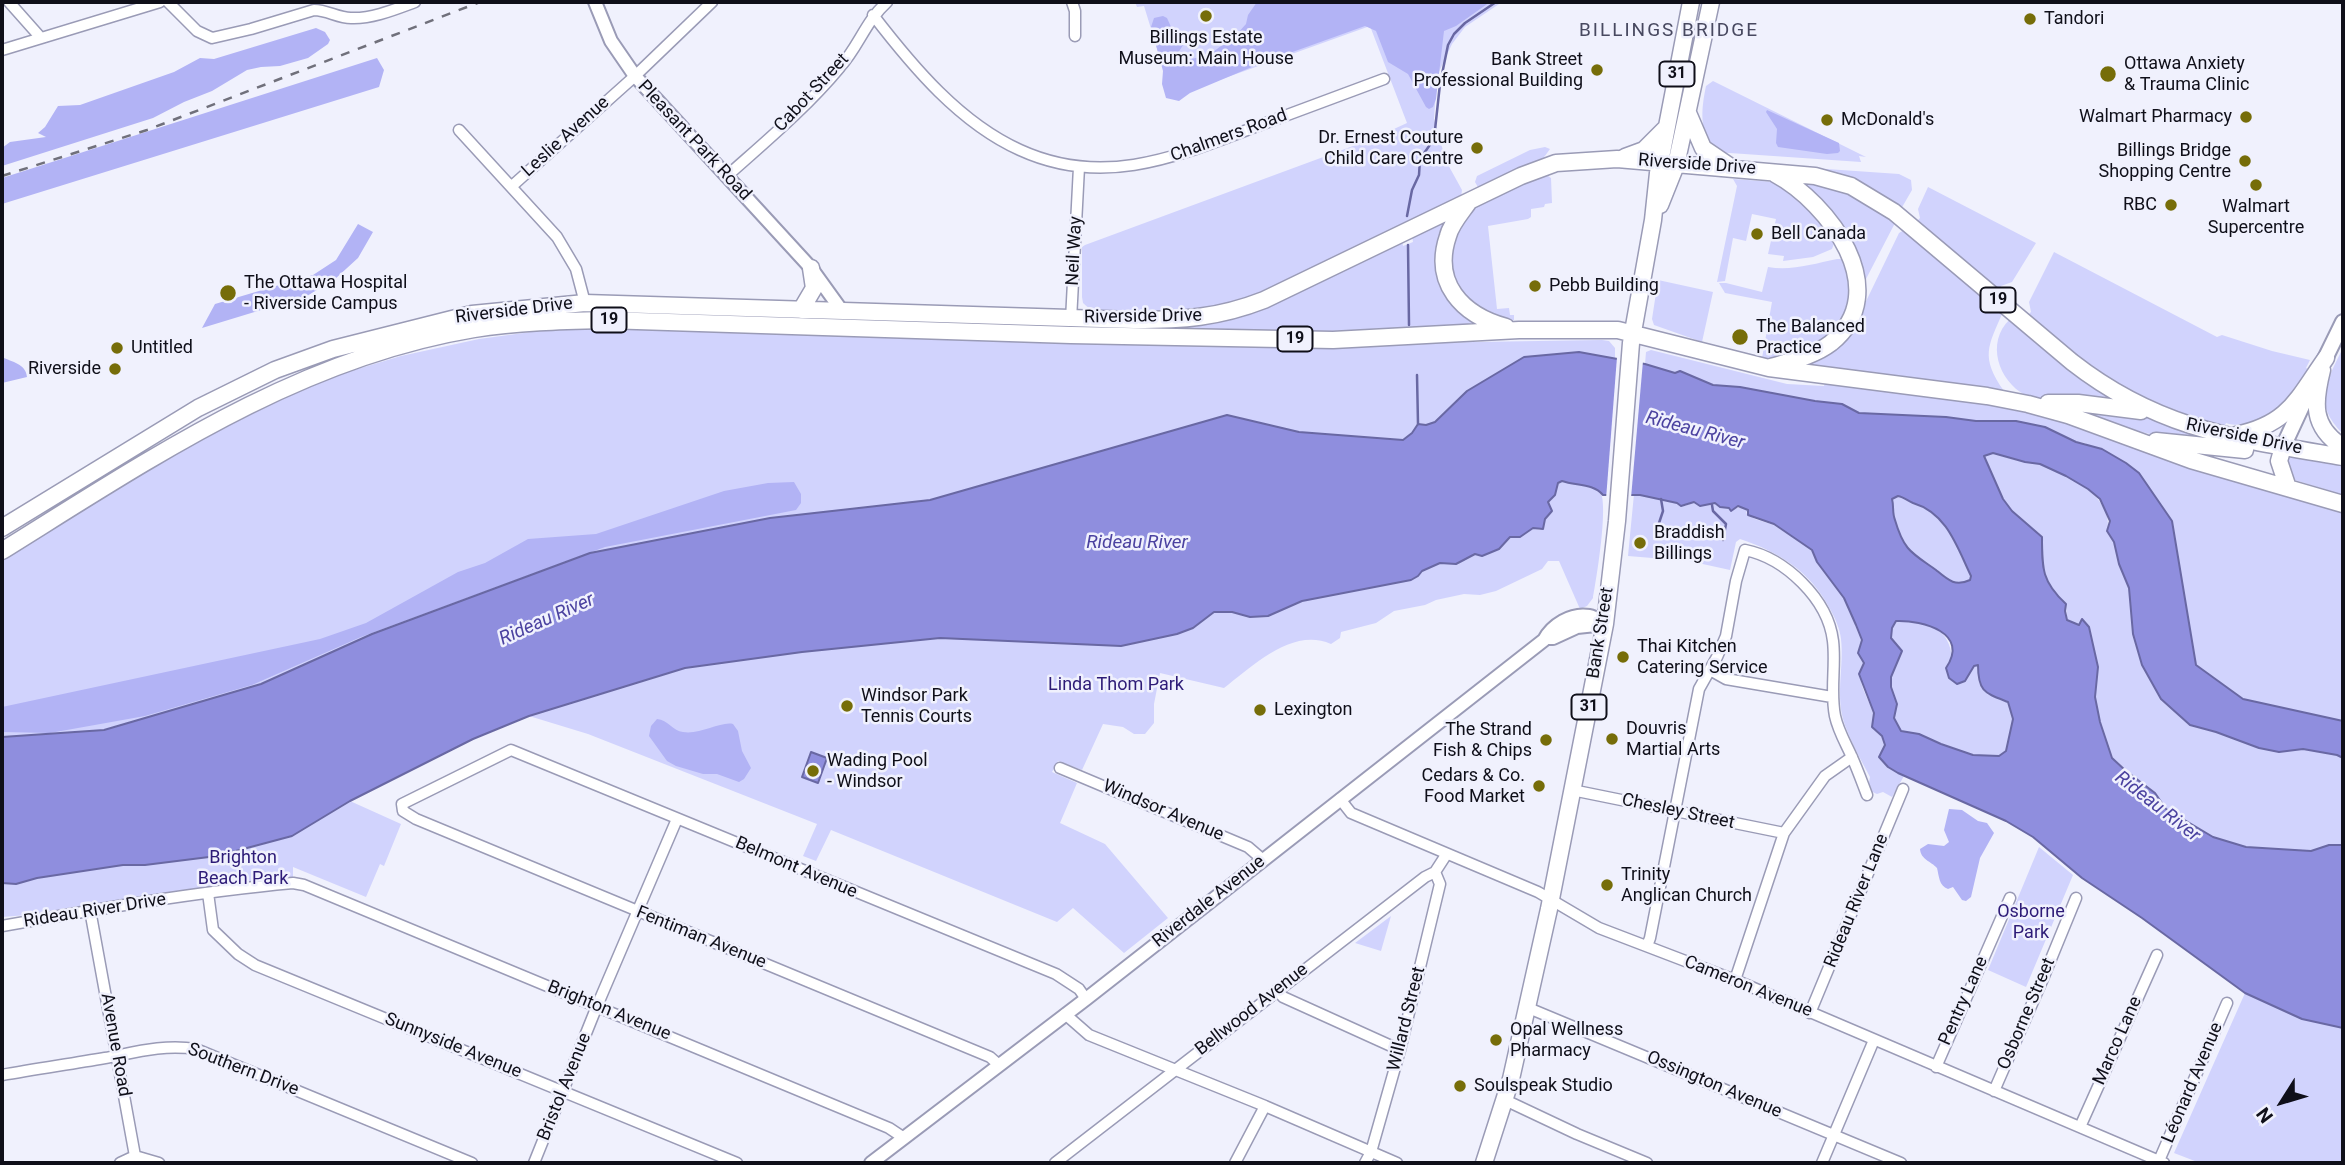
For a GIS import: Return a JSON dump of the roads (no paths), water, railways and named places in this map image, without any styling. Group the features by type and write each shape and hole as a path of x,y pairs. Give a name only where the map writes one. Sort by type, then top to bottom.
{"main road":[{"name":"Bank Street","path":"1668,164 1667,127 1691,2"},
{"name":"Bank Street","path":"1484,1163 1504,1100 1551,899 1605,624 1617,521 1631,341 1653,220 1668,164 1688,113 1711,2"},
{"path":"1688,113 1703,148 1733,169"},
{"path":"1617,159 1644,150 1667,127"},
{"name":"Riverside Drive","path":"1071,326 1184,320 1235,312 1521,176 1556,163 1617,159 1769,170 1815,176 1851,186 1882,204 2095,380 2153,413 2228,436 2343,457"},
{"path":"1769,170 1800,189 1832,225 1853,263 1858,291 1854,314 1833,341 1809,354 1769,368"},
{"path":"1468,202 1448,233 1444,251 1444,276 1459,302 1474,314 1487,322 1519,330"},
{"path":"801,310 813,292 811,268"},
{"name":"Riverside Drive","path":"2,528 198,408 275,370 316,354 387,334 472,314 585,303 801,310 842,319"},
{"name":"Riverside Drive","path":"2,551 232,413 338,366 395,347 474,329 606,320 842,319 1071,326 1333,340 1519,330 1614,330 1631,341 1769,368 1987,396 2028,404 2192,460 2343,504"},
{"path":"2288,488 2279,461 2283,447 2343,322"},
{"path":"2228,436 2264,428 2283,416 2326,358"},
{"path":"2326,358 2317,388 2316,407 2318,417 2327,432 2343,447"},
{"path":"2028,404 2078,403 2153,413"},
{"path":"2136,439 2268,453 2283,447"}],"street":[{"path":"9,2 41,38"},
{"path":"2,50 160,2"},
{"path":"168,2 197,31 212,38 327,6 346,18 366,18 415,2"},
{"name":"Pleasant Park Road","path":"595,2 620,56 635,76 811,268 842,319"},
{"name":"Leslie Avenue","path":"512,186 635,76 712,2"},
{"name":"Cabot Street","path":"727,176 794,115 842,66 873,15 887,2"},
{"path":"1072,2 1075,11 1075,36"},
{"name":"Chalmers Road","path":"873,15 948,101 996,138 1042,159 1079,167 1121,168 1173,158 1384,79"},
{"path":"459,130 556,237 576,270 585,303"},
{"name":"Neil Way","path":"1071,326 1079,167"},
{"path":"1647,947 1699,689 1726,636 1736,581 1745,550 1770,557 1783,565 1821,608 1832,637 1832,697 1838,727 1867,795"},
{"name":"Riverdale Avenue","path":"870,1163 1086,999 1546,638 1556,624 1592,616 1605,624"},
{"path":"1710,670 1726,679 1832,697"},
{"name":"Belmont Avenue","path":"402,811 402,804 408,800 511,750 1056,974 1079,989 1086,999"},
{"path":"1735,980 1784,834 1825,776 1852,757"},
{"name":"Windsor Avenue","path":"1060,768 1248,847 1262,859"},
{"name":"Rideau River Lane","path":"1810,1013 1903,789"},
{"name":"Chesley Street","path":"1572,790 1784,834"},
{"name":"Cameron Avenue","path":"1340,799 1352,813 1551,899 1599,928 1735,980 2080,1126 2160,1163"},
{"name":"Fentiman Avenue","path":"402,811 990,1057 999,1065"},
{"name":"Bristol Avenue","path":"534,1163 677,818"},
{"name":"Bellwood Avenue","path":"1055,1163 1425,877 1435,873 1446,855"},
{"name":"Willard Street","path":"1365,1163 1371,1152 1400,1050 1440,884 1435,873"},
{"name":"Rideau River Drive","path":"2,926 208,893 292,883 312,887"},
{"name":"Brighton Avenue","path":"312,887 889,1128 904,1138"},
{"name":"Sunnyside Avenue","path":"208,893 213,930 237,954 255,965 737,1163"},
{"name":"Pentry Lane","path":"1936,1067 2010,898"},
{"name":"Osborne Street","path":"1994,1091 2076,898"},
{"name":"Avenue Road","path":"90,910 135,1156"},
{"name":"Marco Lane","path":"2080,1126 2157,955"},
{"path":"1277,990 1283,997 1400,1050"},
{"name":"Léonard Avenue","path":"2160,1163 2227,1003"},
{"name":"Ossington Avenue","path":"1526,1007 1901,1163"},
{"path":"1065,1014 1089,1035 1397,1163"},
{"path":"1822,1163 1874,1040"},
{"name":"Southern Drive","path":"2,1074 176,1046 196,1049 472,1163"},
{"path":"1504,1100 1647,1163"},
{"path":"1235,1163 1265,1107"},
{"path":"120,1163 135,1156 159,1163"}],"water":[{"name":"Rideau River","path":"1579,352 1645,364 1675,373 1680,371 1713,385 1842,404 1859,413 2016,421 2045,427 2076,442 2102,449 2139,473 2172,521 2196,665 2243,699 2343,721 2343,758 2303,749 2279,752 2259,748 2190,725 2161,699 2142,665 2133,634 2129,588 2114,542 2107,531 2110,521 2100,499 2066,476 2040,464 1993,453 1984,456 2003,499 2012,511 2042,537 2045,574 2052,589 2066,604 2067,620 2079,625 2082,619 2089,627 2098,667 2095,697 2112,758 2155,793 2166,809 2213,837 2246,847 2311,851 2329,845 2343,845 2343,1028 2302,1019 2245,993 2082,878 2033,837 2006,821 1888,767 1879,757 1885,745 1882,736 1872,727 1874,713 1859,674 1864,663 1858,653 1862,640 1844,598 1817,562 1812,550 1774,524 1748,515 1748,510 1738,506 1731,511 1715,503 1700,506 1694,502 1681,506 1640,495 1603,495 1589,487 1562,481 1558,483 1555,495 1548,502 1552,511 1545,519 1543,529 1533,528 1520,537 1510,537 1499,549 1482,556 1475,554 1456,564 1440,563 1422,571 1411,580 1302,601 1268,616 1250,617 1232,612 1214,612 1193,628 1177,634 1121,646 940,638 802,652 685,668 529,716 473,739 350,801 292,836 217,856 123,865 37,878 16,884 2,883 2,737 104,730 261,684 372,634 590,553 770,518 930,500 1227,415 1299,432 1403,440 1418,424 1435,422 1467,391 1524,357","holes":["1898,496 1925,508 1943,523 1961,554 1971,576 1970,580 1960,583 1952,581 1910,550 1894,517 1892,499","1896,621 1930,626 1948,637 1952,656 1946,668 1949,678 1957,684 1965,681 1974,666 1978,665 1979,681 1984,690 2008,702 2013,719 2006,751 1999,756 1973,755 1919,734 1901,731 1894,718 1897,704 1891,687 1891,677 1902,651 1891,638"]},
{"name":"Wading Pool - Windsor","path":"811,752 827,758 818,783 802,777"}],"waterway":[{"path":"1407,216 1412,190 1419,175 1420,159 1434,139 1440,84 1448,45 1465,23 1496,2"},
{"path":"1408,245 1409,325"},
{"path":"1417,375 1418,424"},
{"path":"1659,523 1663,511 1661,499"},
{"path":"1712,505 1713,511 1726,524 1723,540"}],"railway":[{"path":"2,176 147,130 480,2"}],"place":[{"name":"Billings Estate Museum: Main House","path":"1206,16"},
{"name":"Tandori","path":"2030,19"},
{"name":"Bank Street Professional Building","path":"1597,70"},
{"name":"Ottawa Anxiety & Trauma Clinic","path":"2108,74"},
{"name":"Walmart Pharmacy","path":"2246,117"},
{"name":"McDonald's","path":"1827,120"},
{"name":"Dr. Ernest Couture Child Care Centre","path":"1477,148"},
{"name":"Billings Bridge Shopping Centre","path":"2245,161"},
{"name":"Walmart Supercentre","path":"2256,185"},
{"name":"RBC","path":"2171,205"},
{"name":"Bell Canada","path":"1757,234"},
{"name":"Pebb Building","path":"1535,286"},
{"name":"The Ottawa Hospital - Riverside Campus","path":"228,293"},
{"name":"The Balanced Practice","path":"1740,337"},
{"name":"Untitled","path":"117,348"},
{"name":"Riverside","path":"115,369"},
{"name":"Braddish Billings","path":"1640,543"},
{"name":"Thai Kitchen Catering Service","path":"1623,657"},
{"name":"Windsor Park Tennis Courts","path":"847,706"},
{"name":"Lexington","path":"1260,710"},
{"name":"Douvris Martial Arts","path":"1612,739"},
{"name":"The Strand Fish & Chips","path":"1546,740"},
{"name":"Wading Pool - Windsor","path":"813,771"},
{"name":"Cedars & Co. Food Market","path":"1539,786"},
{"name":"Trinity Anglican Church","path":"1607,885"},
{"name":"Opal Wellness Pharmacy","path":"1496,1040"},
{"name":"Soulspeak Studio","path":"1460,1086"}],"district":[{"name":"BILLINGS BRIDGE","path":"1669,31"}],"park label":[{"name":"Linda Thom Park","path":"1116,685"},
{"name":"Brighton Beach Park","path":"243,868"},
{"name":"Osborne Park","path":"2031,922"}]}
